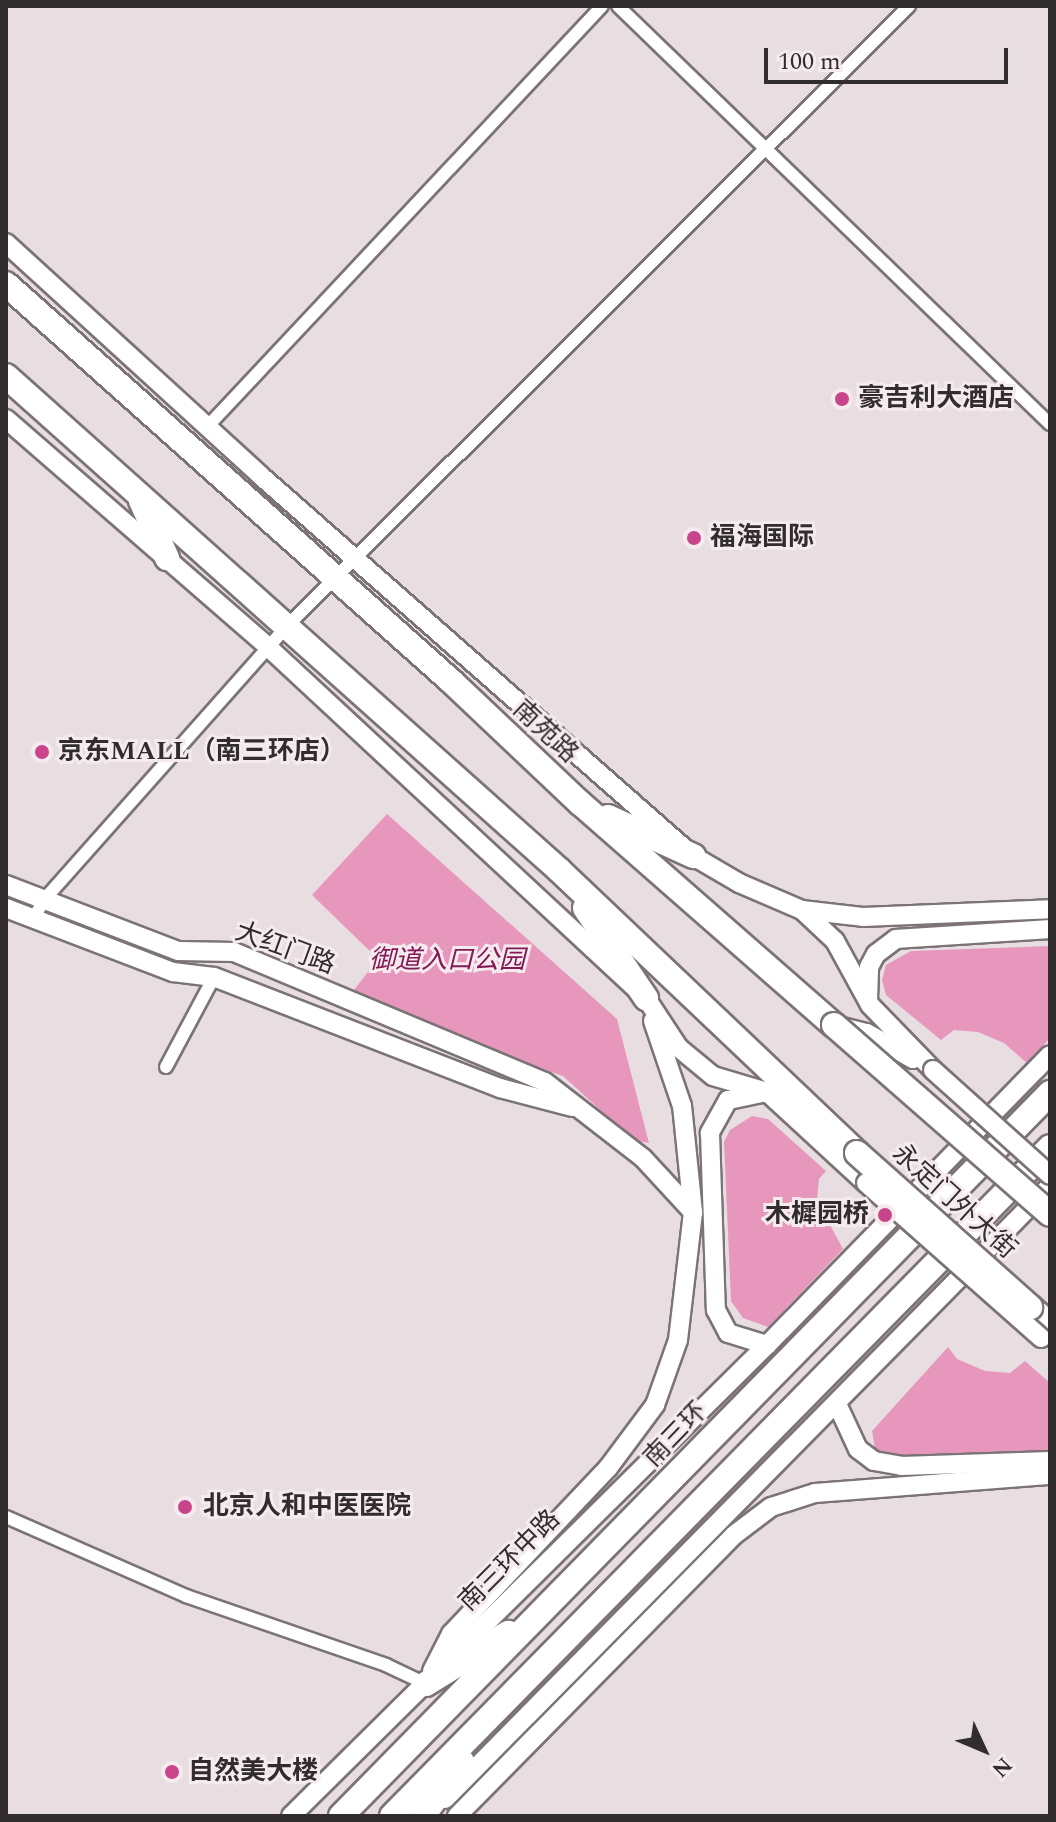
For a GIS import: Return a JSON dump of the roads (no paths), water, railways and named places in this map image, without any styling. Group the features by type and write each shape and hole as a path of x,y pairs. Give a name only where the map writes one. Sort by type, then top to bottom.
{"highway":[{"name":"南苑路","path":"6,284 336,579 580,803 1050,1214"},
{"path":"6,376 559,870 646,998"},
{"path":"6,386 29,396"},
{"path":"137,492 167,558"},
{"path":"580,803 693,856"},
{"name":"永定门外大街","path":"559,870 857,1153 1030,1307 1047,1336"},
{"name":"南三环","path":"341,1816 1050,1093"},
{"path":"392,1816 1050,1147"},
{"path":"426,1684 541,1613"},
{"path":"426,1816 510,1695"}],"street":[{"path":"207,427 602,6"},
{"path":"618,6 766,145 1050,424"},
{"path":"33,920 43,901 288,625 356,561 766,145 909,6"},
{"path":"6,243 356,561 693,856 739,883 802,910 863,917 1050,909"},
{"path":"6,419 268,647 646,998 679,1048 713,1076 767,1092"},
{"name":"大红门路","path":"6,885 178,951 234,952 545,1082 643,1158 693,1212"},
{"name":"大红门路","path":"6,908 173,972 214,977 500,1088 581,1109"},
{"path":"802,910 835,941 868,1000 933,1070 1050,1175"},
{"path":"868,1000 869,967 896,939 1050,929"},
{"path":"166,1067 214,977"},
{"path":"6,1517 186,1596 386,1665 426,1684 451,1634 608,1468 655,1405 678,1340 693,1212 682,1106 646,998"},
{"path":"834,1025 867,1033 933,1070"},
{"name":"南三环中路","path":"291,1816 767,1345 1050,1055"},
{"path":"767,1092 728,1100 710,1133 716,1310 728,1333 767,1345"},
{"name":"永定门外大街","path":"767,1092 866,1183 1047,1336"},
{"path":"426,1816 838,1406 1050,1186"},
{"path":"838,1406 858,1449 874,1461 901,1466 1050,1461"},
{"path":"457,1816 734,1535 771,1507 815,1493 1050,1475"}],"place":[{"name":"豪吉利大酒店","path":"842,399"},
{"name":"福海国际","path":"694,538"},
{"name":"京东MALL（南三环店）","path":"42,752"},
{"name":"木樨园桥","path":"885,1215"},
{"name":"北京人和中医医院","path":"185,1507"},
{"name":"自然美大楼","path":"172,1772"}],"park label":[{"name":"御道入口公园","path":"447,961"}]}
